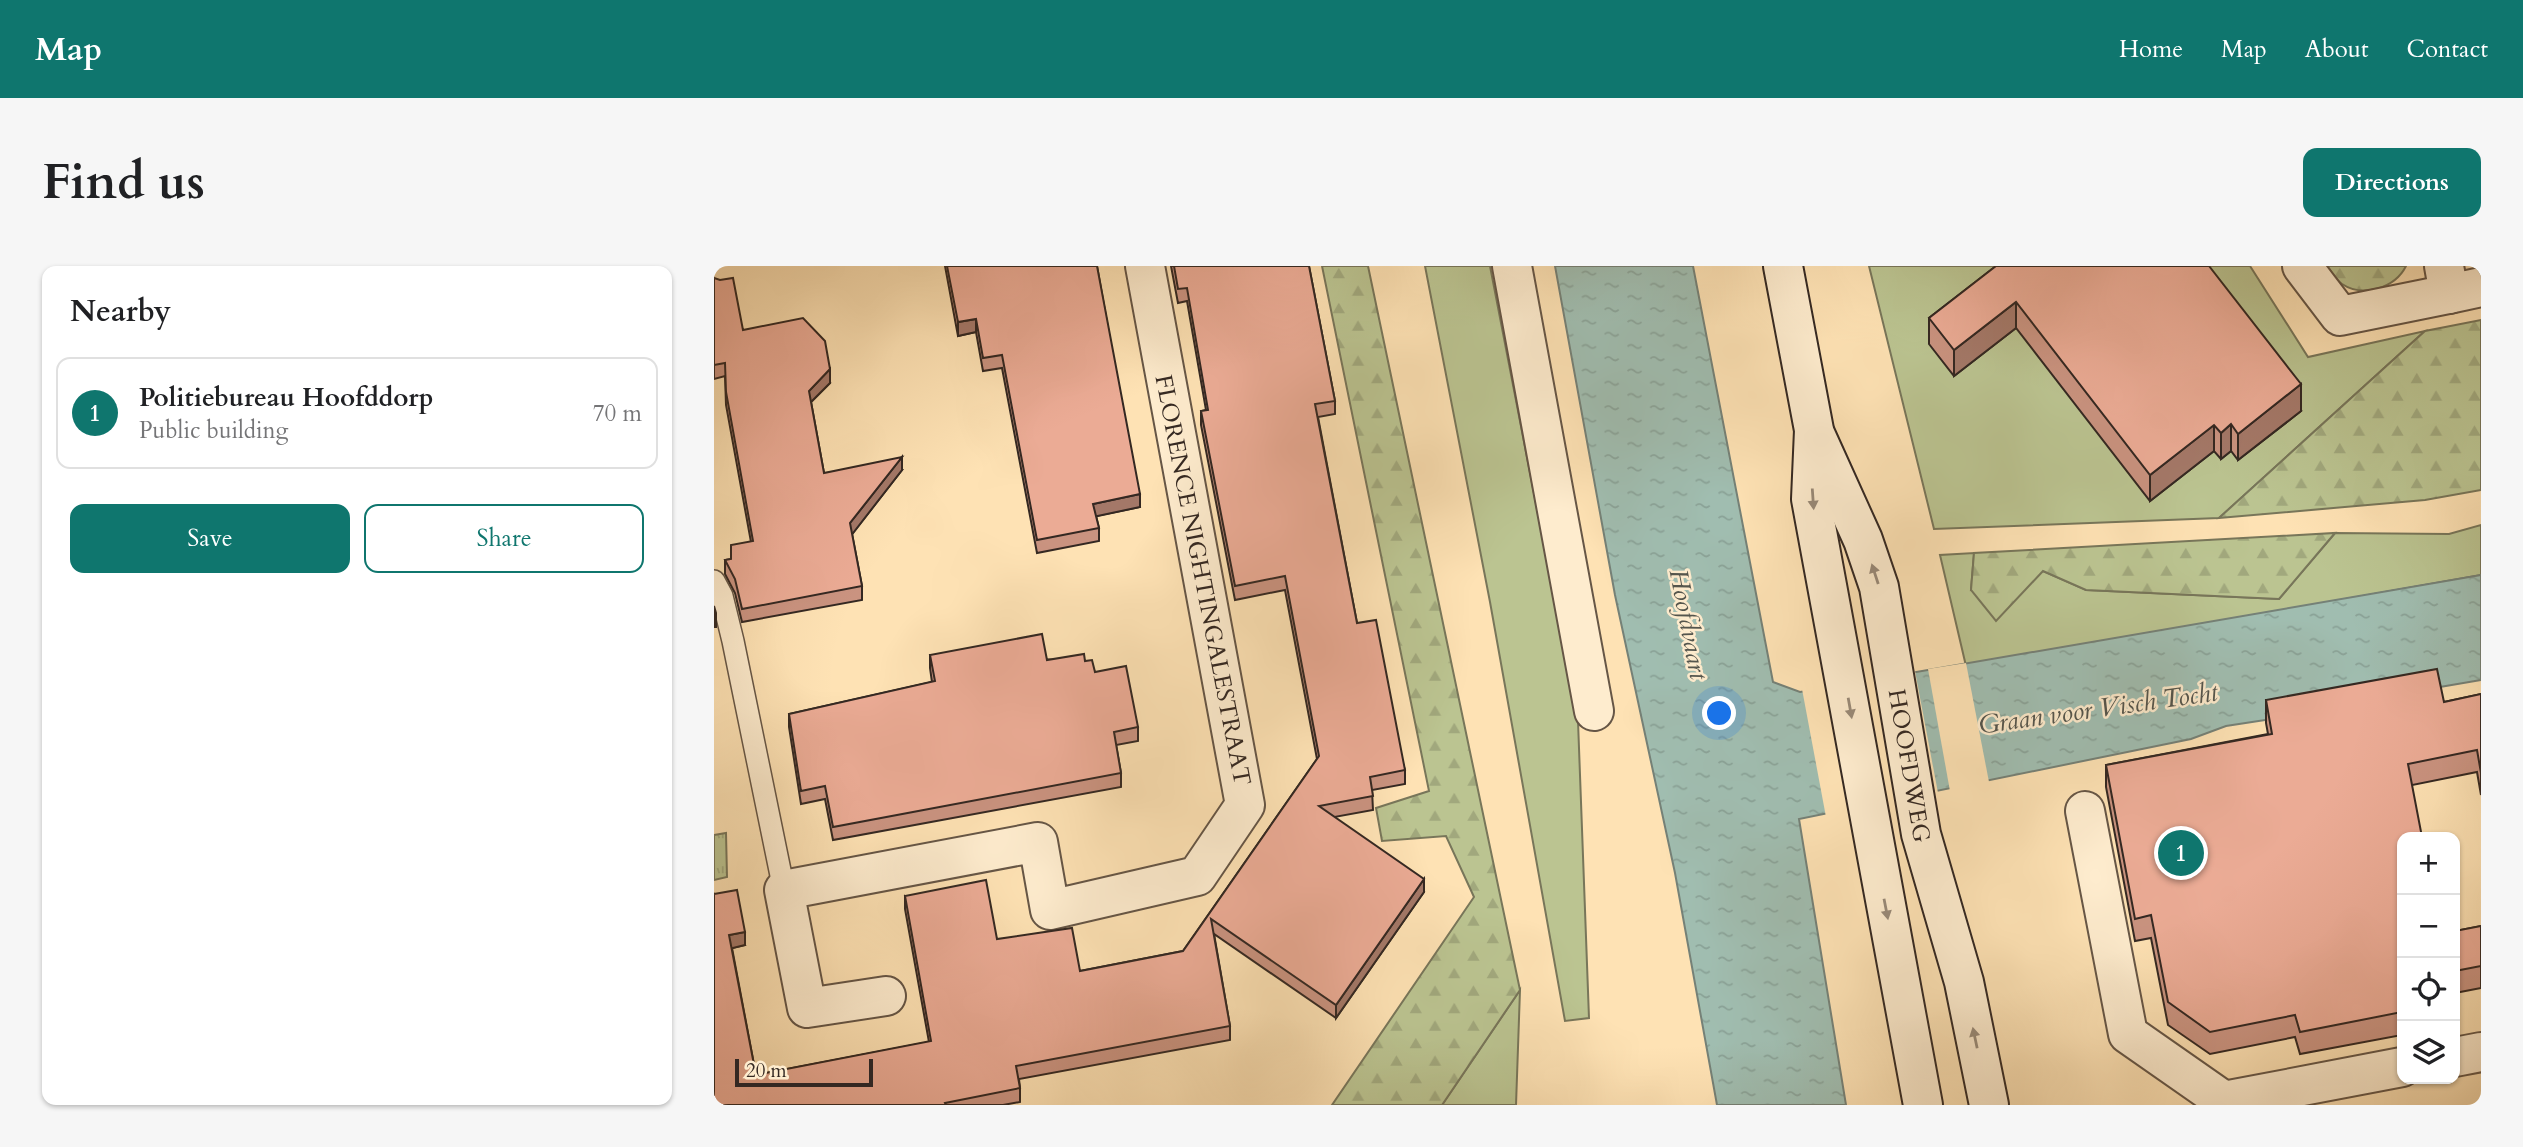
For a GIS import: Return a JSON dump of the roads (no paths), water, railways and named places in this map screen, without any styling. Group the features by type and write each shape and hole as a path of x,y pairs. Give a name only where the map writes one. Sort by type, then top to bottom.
{"street":[{"name":"FLORENCE NIGHTINGALESTRAAT","path":"784,890 1038,842 1050,911 1197,876 1245,806 1145,266"},
{"path":"1512,266 1594,711"},
{"name":"HOOFDWEG","path":"1783,266 1814,430 1811,499 1923,1105"},
{"path":"2302,266 2340,316 2458,282"},
{"name":"HOOFDWEG","path":"1814,430 1864,540 1879,587 1921,834 1964,982 1989,1105"},
{"path":"2085,811 2128,1034 2224,1101 2397,1068"},
{"path":"784,890 807,1008 886,996"},
{"path":"2460,1056 2481,1052"}],"lane":[{"path":"714,581 722,596 733,641 784,890"}],"water":[{"path":"1555,266 1693,266 1773,682 1800,692 2481,575 2481,680 2440,687 2407,698 2226,726 2191,739 1799,819 1846,1105 1717,1105 1675,873 1615,595"}],"place":[{"name":"Politiebureau Hoofddorp","path":"2181,853"}],"water label":[{"name":"Hoofdvaart","path":"1689,624"},
{"name":"Graan voor Visch Tocht","path":"2098,708"}]}
